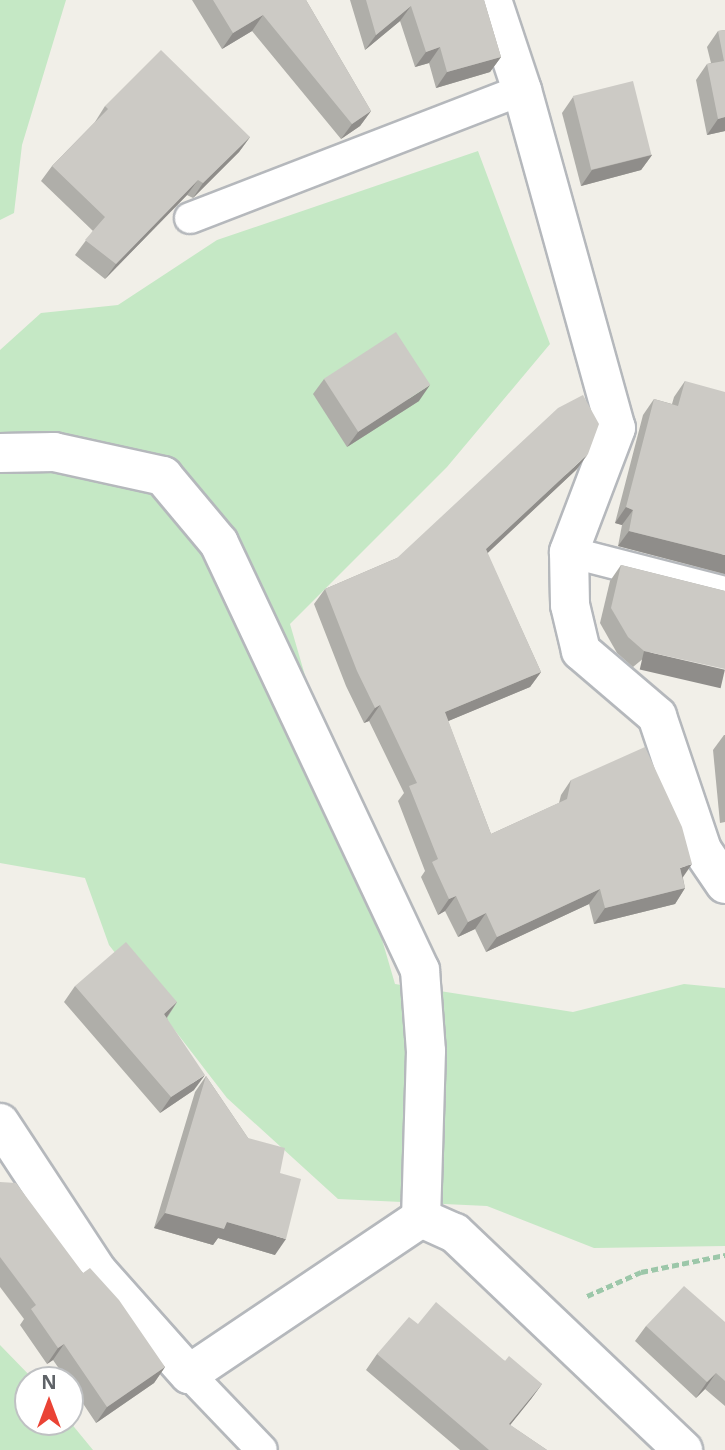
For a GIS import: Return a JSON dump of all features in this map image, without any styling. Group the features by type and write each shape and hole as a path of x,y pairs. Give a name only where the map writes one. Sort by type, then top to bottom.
{"street":[{"path":"492,0 522,90 616,428 569,552 570,605 581,651 657,716 702,850 725,884"},
{"path":"0,453 54,452 163,477 219,543 419,970 426,1051 421,1219"},
{"path":"0,1123 98,1272 189,1374 421,1219"},
{"path":"421,1219 455,1233 682,1450"}],"lane":[{"path":"190,218 522,90"},
{"path":"569,552 725,592"},
{"path":"189,1374 262,1450"}],"path":[{"path":"547,1320 575,1301 641,1272 725,1255"}],"green space":[{"path":"0,0 66,0 22,145 14,213 0,220"},
{"path":"478,151 550,344 447,467 290,624 395,984 573,1012 684,984 725,988 725,1246 594,1248 487,1206 338,1199 227,1098 109,945 85,878 0,863 0,350 41,313 118,305 217,240"},
{"path":"0,1345 20,1366 14,1366 14,1436 82,1436 93,1450 0,1450"}],"building":[{"path":"213,0 306,0 371,111 352,124 263,15 233,33"},
{"path":"366,0 484,0 501,57 447,72 440,47 426,52 411,6 376,35"},
{"path":"725,30 725,117 718,119 707,64 724,61 718,31"},
{"path":"161,50 250,137 203,183 198,180 116,264 85,240 105,217 52,166 108,109 105,106"},
{"path":"633,81 651,155 591,170 573,96"},
{"path":"396,332 430,385 358,432 324,379"},
{"path":"685,381 725,392 725,555 629,531 633,510 626,507 654,399 678,406"},
{"path":"583,395 599,424 588,454 486,549 541,672 445,712 491,834 567,799 571,780 645,747 682,827 692,864 680,868 685,888 605,908 600,889 497,937 486,913 468,922 456,896 449,899 432,862 438,859 409,786 417,783 380,705 375,708 357,671 325,589 397,558 558,408"},
{"path":"621,565 725,591 725,669 644,651 628,637 611,608"},
{"path":"126,942 177,1002 164,1014 205,1075 171,1097 75,986"},
{"path":"206,1076 248,1138 285,1148 280,1173 301,1179 286,1239 227,1222 224,1229 165,1213"},
{"path":"0,1182 16,1183 83,1273 90,1268 119,1300 165,1367 107,1407 84,1373 84,1366 79,1366 64,1344 58,1348 31,1309 36,1305 0,1257"},
{"path":"684,1286 725,1322 725,1381 716,1373 707,1382 646,1326"},
{"path":"436,1302 505,1361 509,1356 542,1384 509,1424 547,1450 489,1450 377,1354 409,1317 418,1324"}]}
